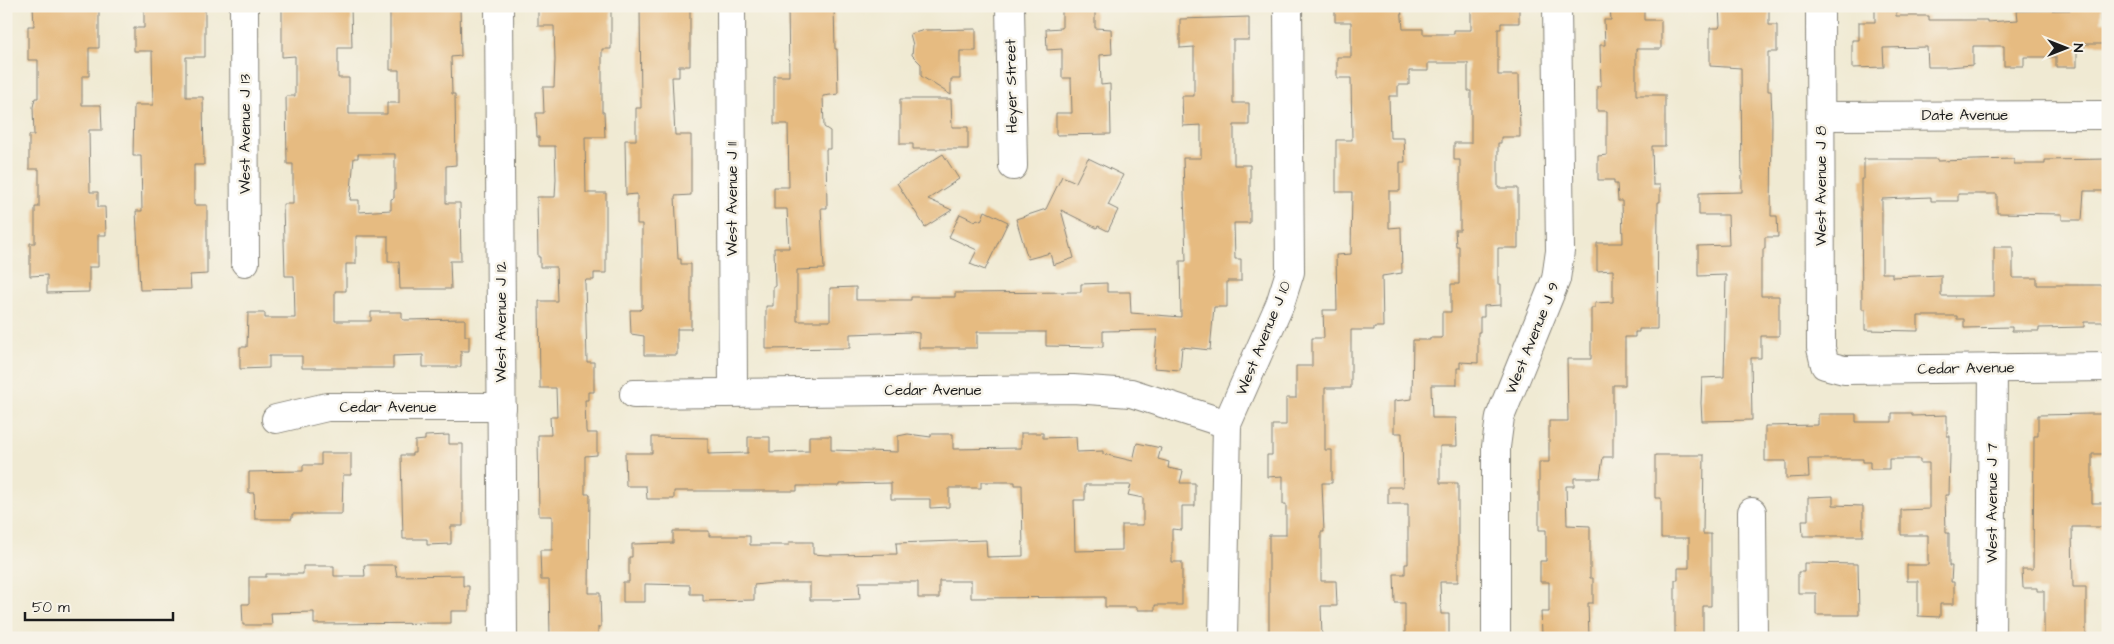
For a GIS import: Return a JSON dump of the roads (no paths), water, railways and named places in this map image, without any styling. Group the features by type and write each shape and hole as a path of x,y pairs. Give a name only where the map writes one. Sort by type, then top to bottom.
{"street":[{"name":"West Avenue J 13","path":"244,6 245,262"},
{"name":"West Avenue J 12","path":"498,6 503,638"},
{"name":"West Avenue J 11","path":"731,6 733,392"},
{"name":"Heyer Street","path":"1010,6 1013,166"},
{"name":"West Avenue J 10","path":"1223,638 1227,424 1280,304 1290,272 1288,6"},
{"name":"West Avenue J 9","path":"1496,638 1496,447 1500,417 1556,279 1560,251 1557,6"},
{"name":"West Avenue J 8","path":"1820,6 1821,348 1825,365"},
{"name":"Date Avenue","path":"1821,116 2108,115"},
{"name":"Cedar Avenue","path":"1825,365 1844,370 2108,367"},
{"name":"West Avenue J 7","path":"1991,638 1993,368"},
{"name":"Cedar Avenue","path":"634,394 1073,390 1131,393 1227,424"},
{"name":"Cedar Avenue","path":"276,419 327,407 502,407"},
{"path":"1752,512 1753,638"}]}
